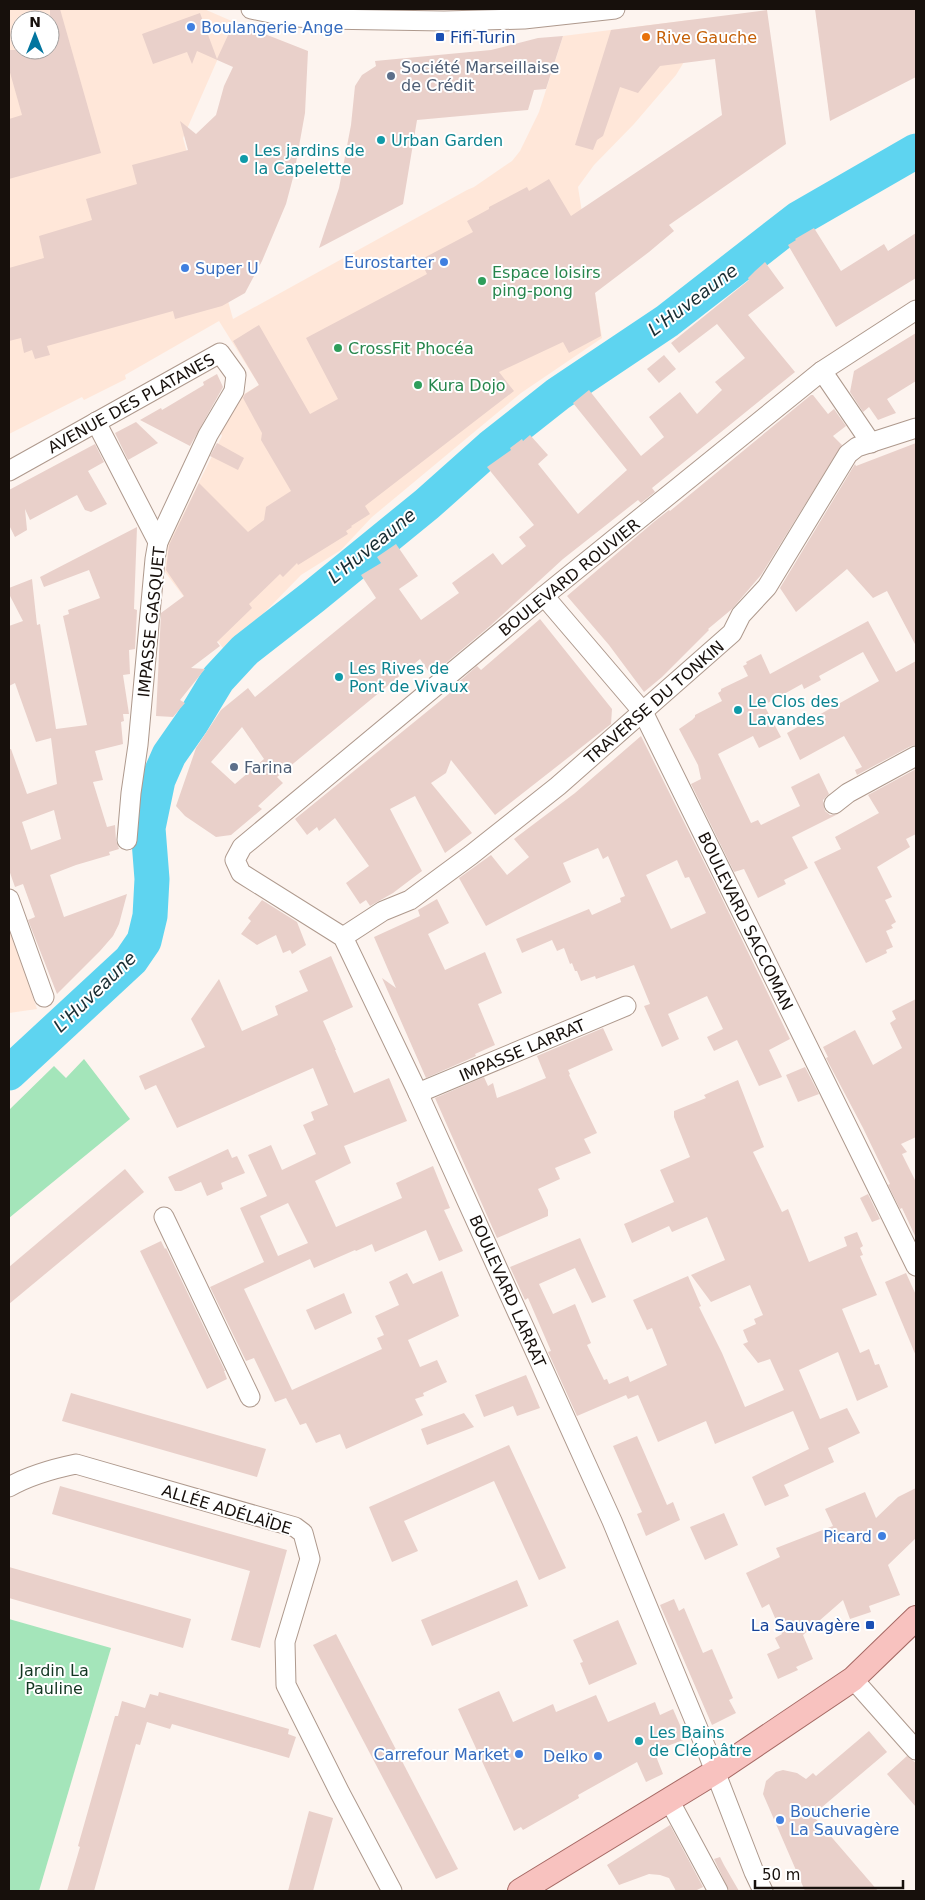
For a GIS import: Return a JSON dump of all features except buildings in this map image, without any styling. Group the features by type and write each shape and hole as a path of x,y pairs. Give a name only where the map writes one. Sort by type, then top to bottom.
{"main road":[{"path":"520,1891 715,1772 853,1680 916,1618"}],"street":[{"path":"251,9 285,16 324,14 491,20 524,19 615,9"},
{"name":"BOULEVARD ROUVIER","path":"343,937 242,874 235,860 242,847 544,596 822,371 916,310"},
{"name":"AVENUE DES PLATANES","path":"9,471 220,353 236,375 234,391"},
{"path":"822,371 872,443"},
{"name":"IMPASSE GASQUET","path":"127,840 158,542 208,435 234,391"},
{"path":"96,422 158,542"},
{"name":"TRAVERSE DU TONKIN","path":"343,937 383,911 410,900 471,855 558,786 644,712 732,633 741,615 767,587 848,454 857,447 916,428"},
{"name":"AVENUE DES PLATANES","path":"9,464 30,460"},
{"name":"BOULEVARD SACCOMAN","path":"544,596 644,712 916,1266"},
{"path":"834,804 848,793 916,756"},
{"path":"9,898 44,997"},
{"name":"BOULEVARD LARRAT","path":"343,937 418,1093 612,1521 763,1891"},
{"name":"IMPASSE LARRAT","path":"418,1093 626,1006"},
{"path":"164,1217 250,1397"},
{"name":"ALLÉE ADÉLAÏDE","path":"9,1487 23,1479 54,1468 76,1464 295,1527 303,1533 310,1559 285,1642 286,1685 392,1891"},
{"path":"853,1680 916,1750"},
{"path":"670,1800 718,1891"}],"shaded area":[{"path":"9,9 204,9 234,22 183,138 233,319 474,187 512,161 520,151 539,112 563,36 690,20 690,52 676,75 634,124 594,165 578,187 602,338 521,393 372,517 341,550 301,575 226,652 165,572 168,545 222,436 220,431 241,396 259,385 219,321 125,375 126,379 84,400 82,397 9,434"},
{"path":"9,927 37,1009 9,1013"}],"green space":[{"path":"84,1059 130,1119 9,1218 9,1110 54,1066 66,1078"},
{"name":"Jardin La Pauline","path":"9,1619 111,1648 39,1891 9,1891"}],"waterway":[{"name":"L'Huveaune","path":"9,1073 131,960 144,941 150,916 152,879 148,828 158,780 169,755 218,679 245,650 427,504 491,447 558,394 667,321 798,219 916,151"}],"place":[{"name":"Boulangerie Ange","path":"191,27"},
{"name":"Fifi-Turin","path":"440,37"},
{"name":"Rive Gauche","path":"646,37"},
{"name":"Société Marseillaise de Crédit","path":"391,76"},
{"name":"Urban Garden","path":"381,140"},
{"name":"Les jardins de la Capelette","path":"244,159"},
{"name":"Eurostarter","path":"444,262"},
{"name":"Super U","path":"185,268"},
{"name":"Espace loisirs ping-pong","path":"482,281"},
{"name":"CrossFit Phocéa","path":"338,348"},
{"name":"Kura Dojo","path":"418,385"},
{"name":"Les Rives de Pont de Vivaux","path":"339,677"},
{"name":"Le Clos des Lavandes","path":"738,710"},
{"name":"Farina","path":"234,767"},
{"name":"Picard","path":"882,1536"},
{"name":"La Sauvagère","path":"870,1625"},
{"name":"Les Bains de Cléopâtre","path":"639,1741"},
{"name":"Carrefour Market","path":"519,1754"},
{"name":"Delko","path":"598,1756"},
{"name":"Boucherie La Sauvagère","path":"780,1820"}]}
